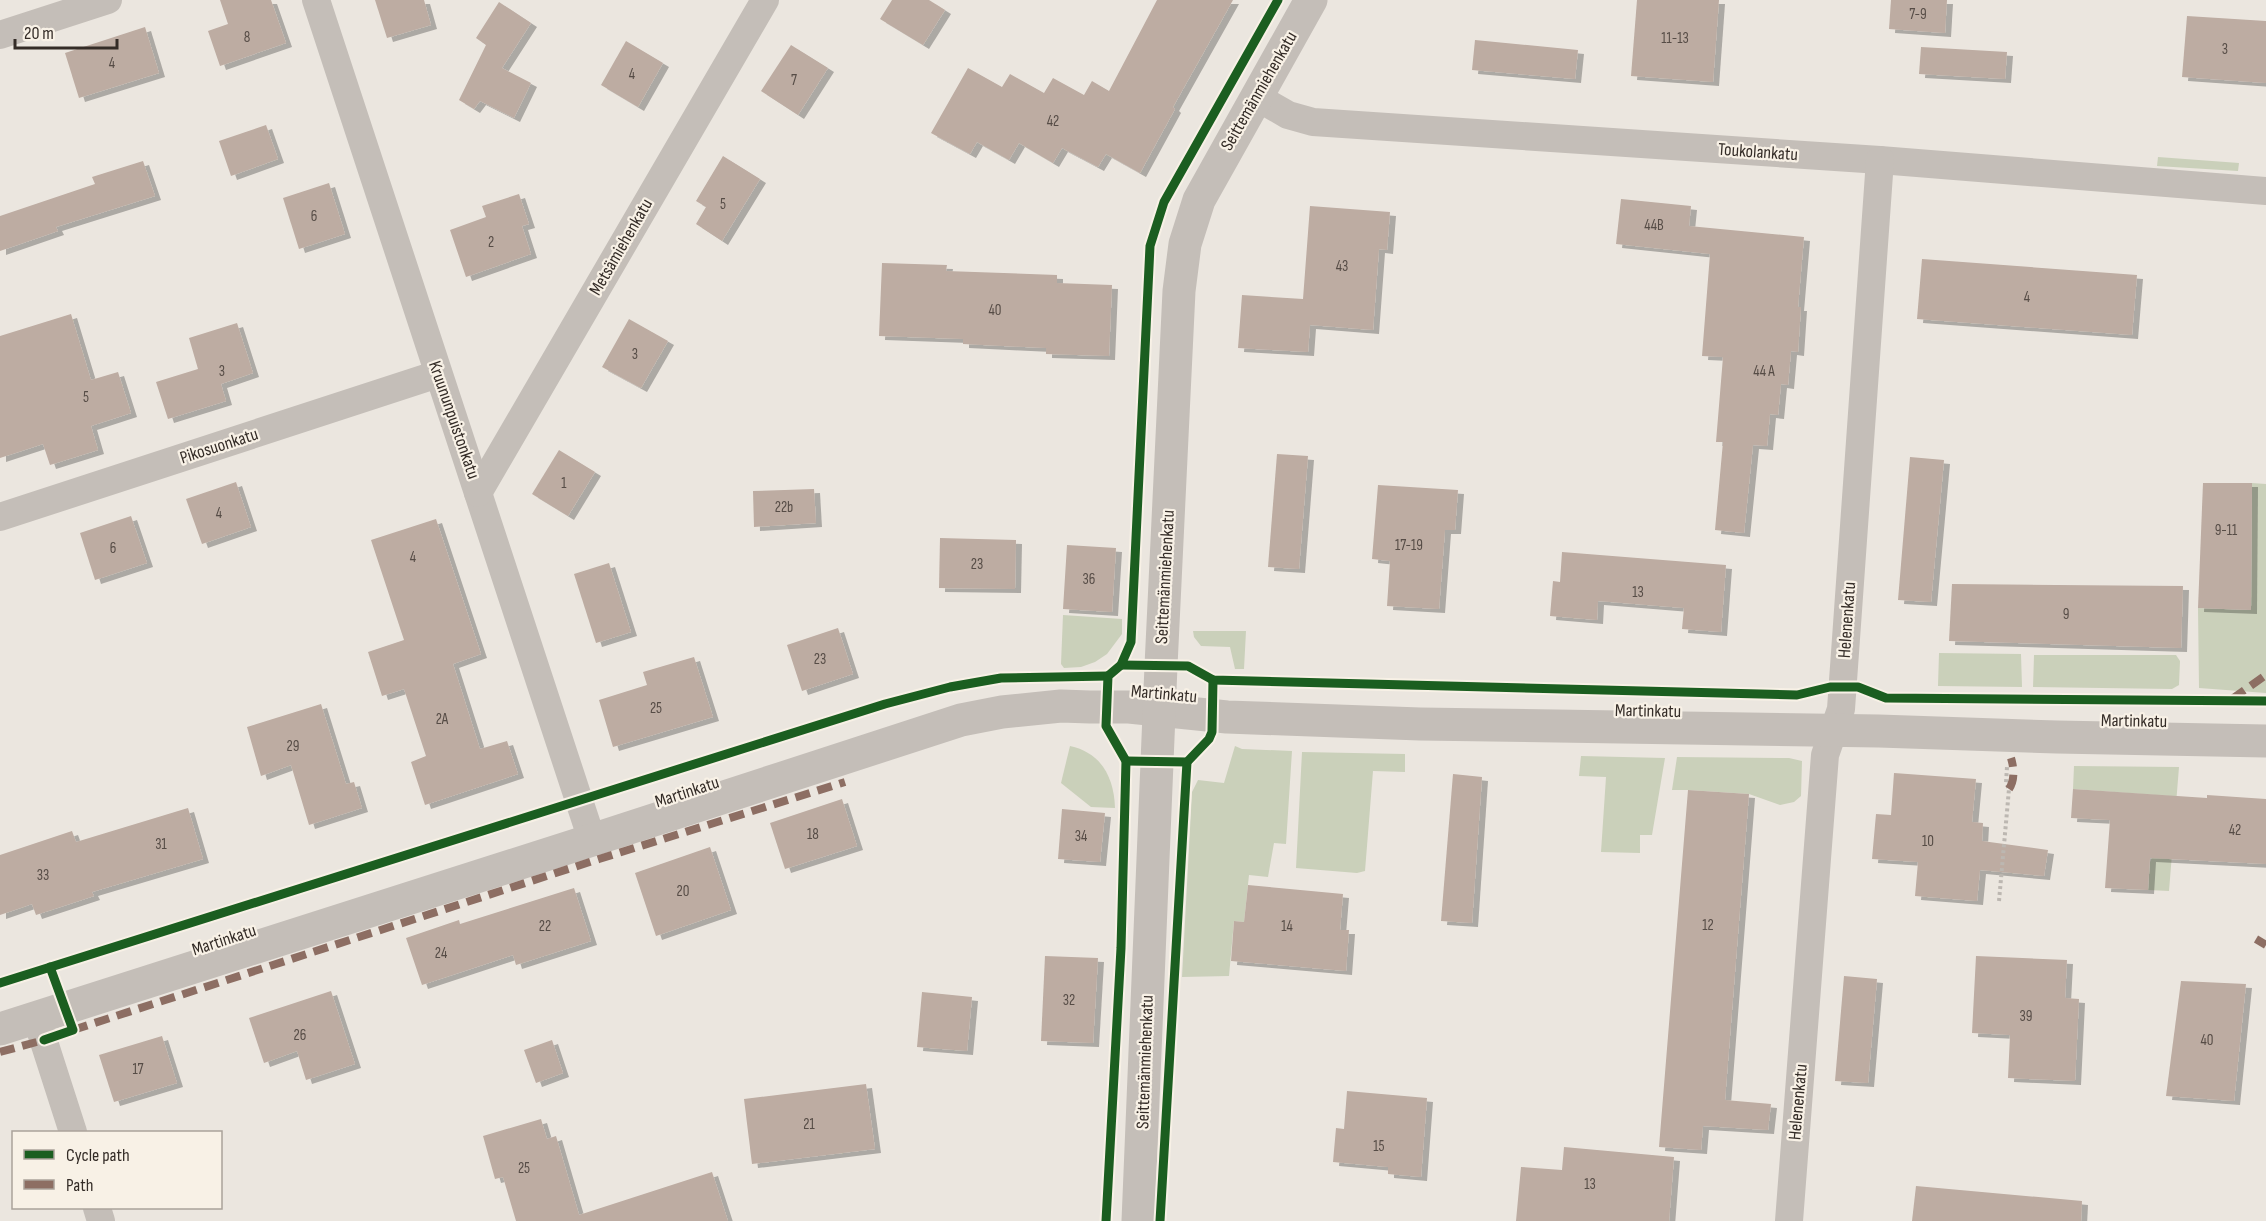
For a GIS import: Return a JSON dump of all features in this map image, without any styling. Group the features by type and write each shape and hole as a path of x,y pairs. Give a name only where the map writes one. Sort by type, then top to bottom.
{"street":[{"path":"0,35 108,0"},
{"name":"Kruununpuistonkatu","path":"316,0 592,840"},
{"name":"Metsämiehenkatu","path":"478,494 765,0"},
{"name":"Seittemänmiehenkatu","path":"1138,1221 1179,291 1185,244 1199,200 1311,0"},
{"name":"Toukolankatu","path":"1256,96 1288,115 1313,122 1880,160 2266,191"},
{"name":"Helenenkatu","path":"1788,1221 1825,754 1841,709 1880,160"},
{"name":"Pikosuonkatu","path":"0,517 438,374"},
{"name":"Martinkatu","path":"0,1029 961,720 1002,712 1061,706 1160,710 1227,717 1420,724 1833,730 2266,741"},
{"path":"36,1017 73,1131"}],"path":[{"path":"2000,901 2009,789 2008,766"}],"green space":[{"path":"2158,157 2239,163 2238,171 2157,166"},
{"path":"2252,483 2266,484 2266,693 2199,688 2198,608 2251,610"},
{"path":"1063,615 1122,619 1122,634 1107,654 1095,662 1081,667 1064,668 1061,664"},
{"path":"1193,631 1246,631 1244,669 1235,669 1230,647 1201,646 1194,637"},
{"path":"1939,653 2021,654 2022,687 1938,686"},
{"path":"2034,655 2176,655 2180,661 2179,685 2172,689 2033,687"},
{"path":"1070,746 1090,754 1104,768 1112,787 1115,808 1091,807 1061,783"},
{"path":"1235,746 1242,749 1292,751 1286,844 1274,843 1268,877 1249,875 1244,922 1234,921 1229,976 1182,977 1192,792 1198,780 1224,783"},
{"path":"1302,752 1405,754 1405,772 1373,771 1365,871 1357,873 1296,868"},
{"path":"1581,756 1665,758 1652,835 1640,835 1640,853 1601,852 1606,777 1579,776"},
{"path":"1677,757 1789,758 1802,761 1801,796 1794,802 1780,805 1749,794 1672,790"},
{"path":"2074,766 2179,767 2169,891 2148,890 2150,862 2167,824 2169,796 2073,789"}],"building":[{"path":"220,0 271,0 286,43 220,66 208,31 228,24"},
{"path":"375,0 424,0 431,25 387,38"},
{"path":"892,0 929,0 945,10 923,45 880,19"},
{"path":"1157,0 1233,0 1173,107 1175,109 1140,173 1106,154 1098,167 1062,148 1053,163 1019,143 1009,160 977,142 970,154 931,133 968,68 1002,87 1010,74 1044,93 1053,78 1084,95 1092,81 1109,91"},
{"path":"1637,0 1719,0 1713,82 1631,76"},
{"path":"1891,0 1947,0 1945,33 1889,29"},
{"path":"499,2 531,23 502,68 531,83 514,118 480,101 474,109 459,100 486,45 476,38"},
{"path":"2187,16 2266,21 2266,83 2182,77"},
{"path":"145,27 159,73 79,98 65,53"},
{"path":"1475,40 1578,50 1575,79 1472,70"},
{"path":"626,41 663,63 638,107 601,85"},
{"path":"791,45 828,68 798,115 761,91"},
{"path":"1921,47 2007,52 2005,79 1919,74"},
{"path":"266,125 278,159 231,176 219,141"},
{"path":"723,156 760,179 722,241 696,224 706,207 696,201"},
{"path":"143,161 155,196 56,227 58,231 0,251 0,216 95,184 92,177"},
{"path":"329,183 345,234 299,249 283,198"},
{"path":"519,194 529,224 522,226 531,254 466,277 450,230 486,217 482,206"},
{"path":"1621,199 1691,206 1689,226 1804,237 1798,307 1801,307 1798,352 1791,351 1788,385 1781,384 1778,415 1770,414 1767,446 1753,445 1744,533 1715,530 1723,442 1716,442 1723,357 1702,356 1710,254 1616,244"},
{"path":"1310,206 1390,212 1387,250 1379,249 1373,330 1310,325 1308,352 1238,348 1242,295 1303,299"},
{"path":"1922,259 2137,275 2132,335 1917,319"},
{"path":"882,263 947,265 946,271 1057,275 1057,283 1112,285 1109,356 1046,354 1046,348 963,344 963,339 879,336"},
{"path":"71,314 91,380 118,372 131,413 91,426 98,450 50,465 43,444 0,458 0,336"},
{"path":"629,319 668,341 641,388 602,367"},
{"path":"237,323 253,373 221,384 226,401 168,419 156,382 198,369 189,338"},
{"path":"559,450 595,472 568,516 532,494"},
{"path":"1277,454 1308,456 1299,569 1268,567"},
{"path":"1910,457 1944,460 1931,602 1898,600"},
{"path":"236,482 251,527 202,544 186,499"},
{"path":"2203,483 2252,483 2251,610 2198,608"},
{"path":"1378,485 1458,490 1455,530 1445,530 1439,609 1387,606 1390,561 1372,559"},
{"path":"814,489 816,523 754,527 753,491"},
{"path":"131,516 147,563 95,580 80,533"},
{"path":"436,519 481,654 453,664 480,749 507,741 518,774 425,805 411,762 426,756 404,689 382,696 368,652 404,640 371,540"},
{"path":"940,538 1016,540 1015,589 939,588"},
{"path":"1067,545 1116,548 1112,612 1063,609"},
{"path":"1562,552 1726,565 1721,632 1682,629 1684,608 1598,601 1597,620 1550,616 1553,581 1560,582"},
{"path":"609,563 631,632 596,643 574,574"},
{"path":"1952,584 2183,586 2181,648 1949,641"},
{"path":"838,628 853,674 802,691 787,645"},
{"path":"694,657 713,717 613,747 599,700 647,685 643,672"},
{"path":"321,704 346,784 354,782 362,808 309,825 291,765 261,776 247,727"},
{"path":"1894,773 1976,779 1972,822 1983,823 1982,841 2048,850 2044,876 1980,870 1977,901 1915,896 1918,862 1872,859 1876,814 1891,815"},
{"path":"1453,774 1482,777 1472,923 1441,921"},
{"path":"2073,789 2207,798 2207,795 2266,799 2266,864 2150,858 2148,890 2105,888 2110,820 2071,818"},
{"path":"1688,790 1749,794 1725,1100 1771,1104 1768,1130 1703,1126 1701,1150 1659,1147"},
{"path":"842,799 857,846 785,869 770,823"},
{"path":"188,808 203,859 92,892 94,896 36,915 32,904 0,915 0,855 72,831 76,842"},
{"path":"1062,809 1105,813 1100,862 1058,859"},
{"path":"710,847 731,910 656,936 635,873"},
{"path":"1248,885 1343,894 1340,930 1349,930 1346,971 1231,961 1234,921 1244,922"},
{"path":"574,888 591,941 516,965 513,955 422,985 406,938 459,920 460,924"},
{"path":"1045,956 1098,958 1093,1043 1041,1041"},
{"path":"1976,956 2067,960 2065,998 2079,999 2075,1081 2008,1078 2010,1035 1972,1033"},
{"path":"1844,976 1877,979 1868,1083 1835,1081"},
{"path":"2181,981 2246,984 2234,1101 2166,1096"},
{"path":"331,991 355,1064 306,1080 297,1051 264,1063 249,1018"},
{"path":"922,992 972,997 967,1051 917,1047"},
{"path":"162,1036 177,1083 114,1102 99,1055"},
{"path":"552,1040 563,1073 536,1083 524,1050"},
{"path":"866,1084 875,1149 752,1164 744,1099"},
{"path":"1347,1091 1427,1098 1421,1177 1388,1174 1388,1167 1333,1162 1336,1128 1344,1129"},
{"path":"541,1119 547,1139 556,1136 579,1215 712,1172 728,1221 516,1221 503,1177 495,1179 483,1136"},
{"path":"1564,1147 1674,1157 1669,1221 1516,1221 1521,1167 1562,1170"},
{"path":"1916,1186 2082,1201 2081,1221 1912,1221"}],"marked path":[{"path":"2232,699 2266,675"},
{"path":"2009,789 2013,774 2011,758"},
{"path":"73,1030 599,859 845,782"},
{"path":"2256,939 2266,945"},
{"path":"0,1052 44,1040"}],"cycle path":[{"path":"1106,1221 1121,948 1126,761 1106,726 1108,676 1121,665 1131,642 1150,246 1164,202 1278,0"},
{"path":"1121,665 1188,666 1213,680 1797,695 1830,687 1858,687 1886,698 2266,701"},
{"path":"0,983 885,704 950,687 1001,678 1108,676"},
{"path":"1126,761 1187,762 1209,739 1212,732 1213,680"},
{"path":"1160,1221 1187,762"},
{"path":"44,1040 73,1030 50,967"}]}
